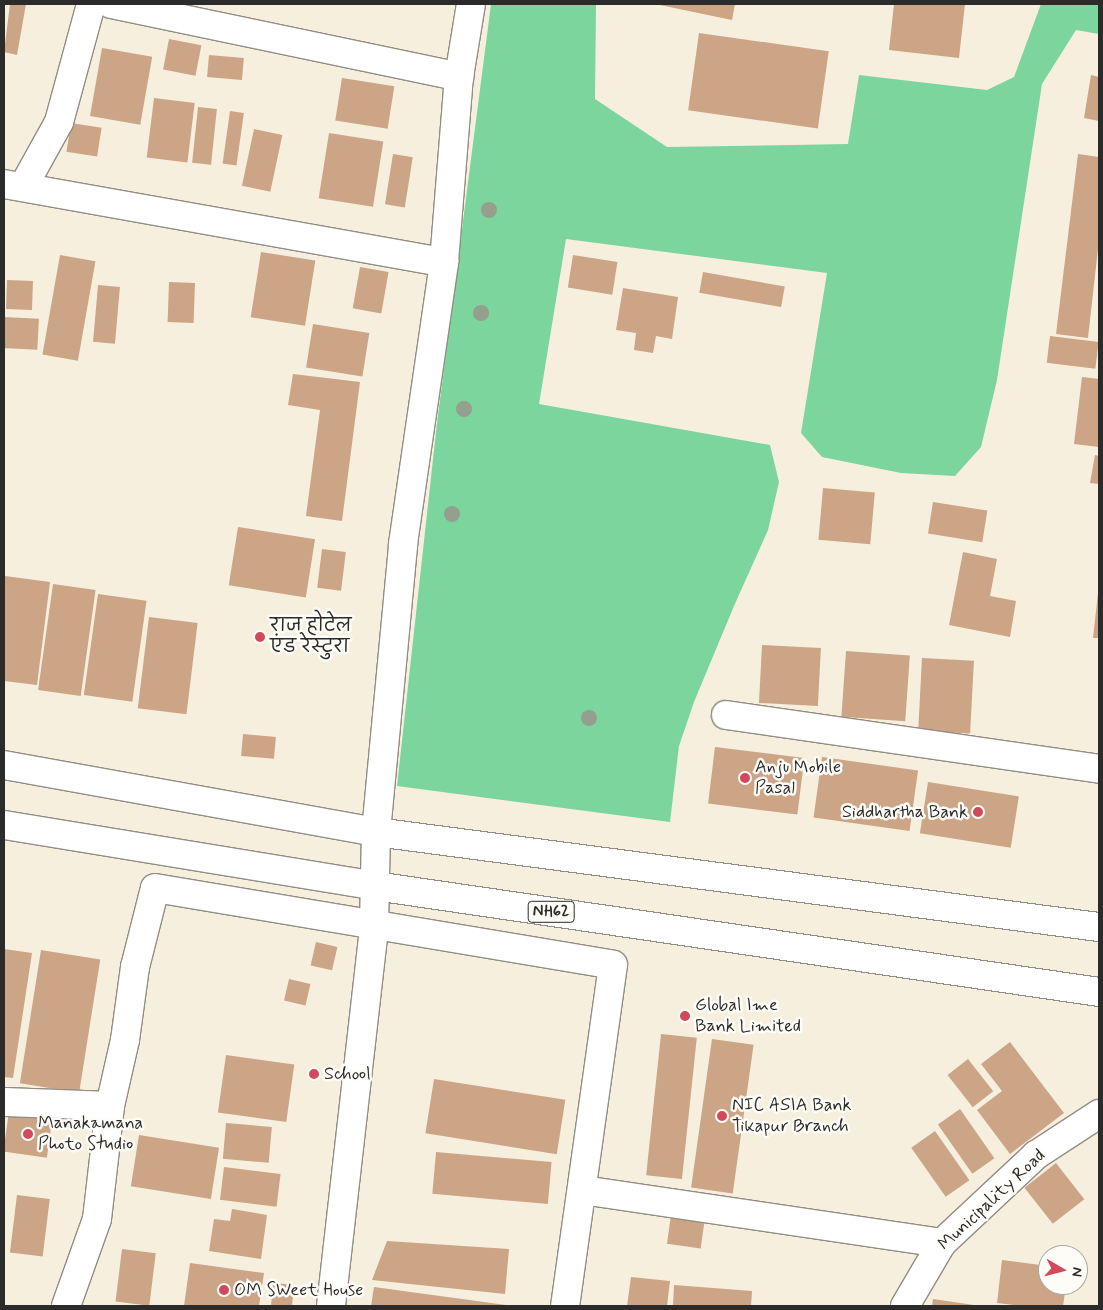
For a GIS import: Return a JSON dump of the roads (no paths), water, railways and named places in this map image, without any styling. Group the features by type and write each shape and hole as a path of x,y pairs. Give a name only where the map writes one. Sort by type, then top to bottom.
{"street":[{"path":"91,4 59,122 13,186 444,262"},
{"path":"111,4 459,77"},
{"path":"331,1306 374,926 376,832 403,544 444,262 459,77 471,4"},
{"path":"726,715 1099,769"},
{"path":"4,765 376,832 1099,926"},
{"name":"NH62","path":"4,826 375,886 1099,992"},
{"path":"66,1306 97,1219 110,1106 125,1040 135,967 155,888 613,965 566,1306"},
{"path":"4,1102 110,1106"},
{"name":"Municipality Road","path":"905,1306 942,1243 1036,1156 1099,1114"},
{"path":"582,1190 942,1243"}],"place":[{"name":"राज होटेल एंड रेस्टुरा","path":"260,637"},
{"name":"Anju Mobile Pasal","path":"745,778"},
{"name":"Siddhartha Bank","path":"978,812"},
{"name":"Global Ime Bank Limited","path":"685,1016"},
{"name":"School","path":"314,1074"},
{"name":"NIC ASIA Bank Tikapur Branch","path":"722,1116"},
{"name":"Manakamana Photo Studio","path":"28,1134"},
{"name":"OM SWeet House","path":"224,1290"}]}
